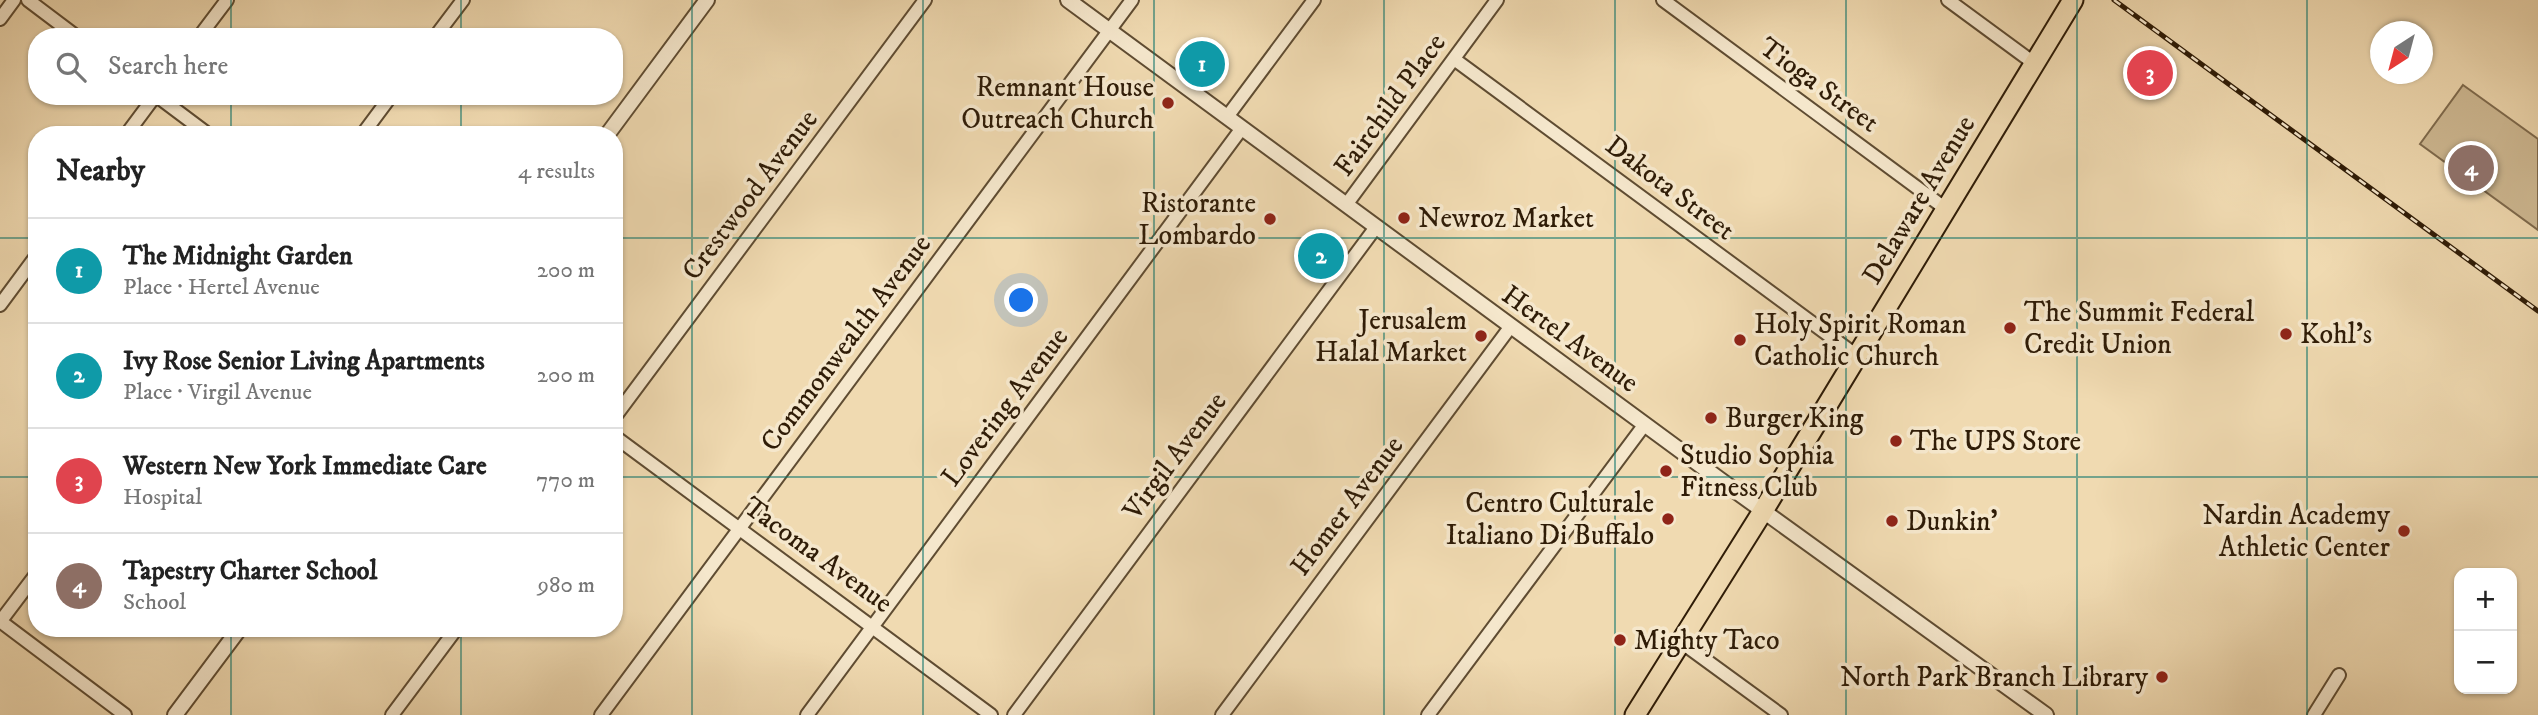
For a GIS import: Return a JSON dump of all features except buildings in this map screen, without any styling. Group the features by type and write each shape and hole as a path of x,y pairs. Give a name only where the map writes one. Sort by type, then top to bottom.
{"main road":[{"name":"Delaware Avenue","path":"1635,715 2073,0"}],"street":[{"path":"0,19 14,0"},
{"path":"28,0 65,28"},
{"path":"206,28 227,0"},
{"path":"442,28 463,0"},
{"path":"614,126 707,0"},
{"name":"Crestwood Avenue","path":"623,406 925,0"},
{"name":"Hertel Avenue","path":"1068,0 1644,424 2046,715"},
{"name":"Commonwealth Avenue","path":"601,715 1132,0"},
{"path":"1227,117 1314,0"},
{"name":"Fairchild Place","path":"1346,205 1497,0"},
{"name":"Tioga Street","path":"1663,0 1946,209"},
{"path":"1948,0 2035,64"},
{"name":"Dakota Street","path":"1454,59 1857,356"},
{"path":"133,126 149,105"},
{"path":"168,105 197,126"},
{"path":"369,126 384,105"},
{"name":"Lovering Avenue","path":"807,715 1242,128"},
{"name":"Virgil Avenue","path":"1014,715 1376,227"},
{"path":"0,305 28,267"},
{"name":"Homer Avenue","path":"1222,715 1511,326"},
{"path":"1428,715 1644,424"},
{"name":"Tacoma Avenue","path":"623,443 991,715"},
{"path":"28,585 0,622 125,715"},
{"path":"175,715 233,637"},
{"path":"392,715 450,637"},
{"path":"1681,642 1782,715"},
{"path":"2314,715 2339,675"}],"shaded area":[{"path":"2463,85 2538,139 2538,230 2420,144"}],"railway":[{"path":"2114,0 2538,311"}],"place":[{"name":"The Midnight Garden","path":"1202,64"},
{"name":"Western New York Immediate Care","path":"2150,73"},
{"name":"Remnant House Outreach Church","path":"1168,103"},
{"name":"Tapestry Charter School","path":"2471,168"},
{"name":"Newroz Market","path":"1404,218"},
{"name":"Ristorante Lombardo","path":"1270,219"},
{"name":"Ivy Rose Senior Living Apartments","path":"1321,256"},
{"name":"The Summit Federal Credit Union","path":"2010,328"},
{"name":"Kohl's","path":"2286,334"},
{"name":"Jerusalem Halal Market","path":"1481,336"},
{"name":"Holy Spirit Roman Catholic Church","path":"1740,340"},
{"name":"Burger King","path":"1711,418"},
{"name":"The UPS Store","path":"1896,441"},
{"name":"Studio Sophia Fitness Club","path":"1666,471"},
{"name":"Centro Culturale Italiano Di Buffalo","path":"1668,519"},
{"name":"Dunkin'","path":"1892,521"},
{"name":"Nardin Academy Athletic Center","path":"2404,531"},
{"name":"Mighty Taco","path":"1620,640"},
{"name":"North Park Branch Library","path":"2162,677"}]}
